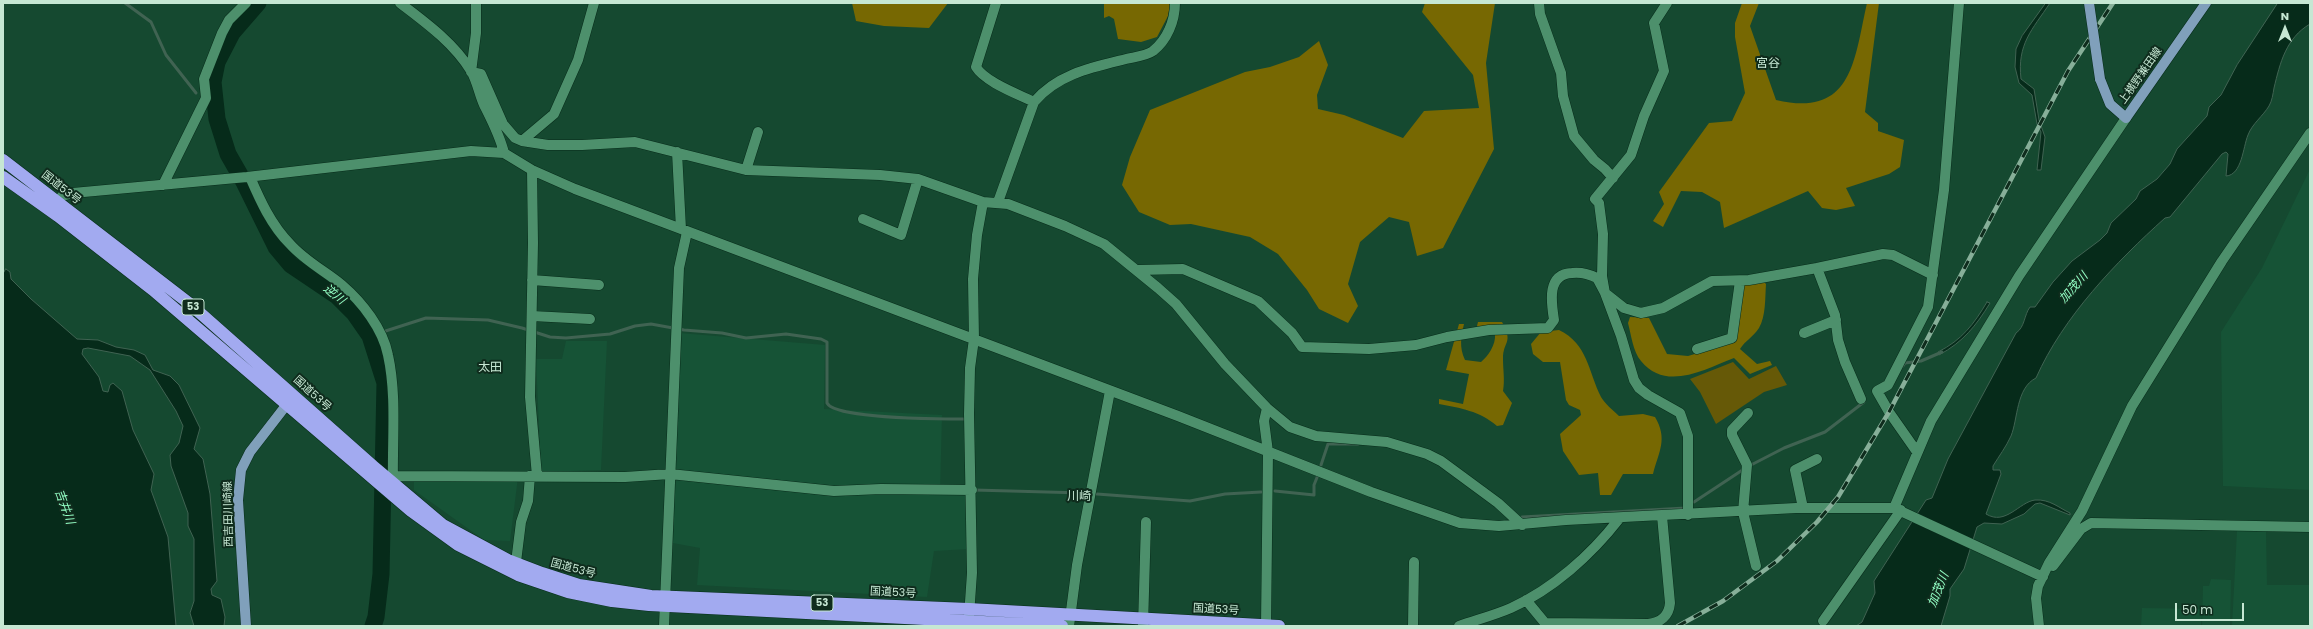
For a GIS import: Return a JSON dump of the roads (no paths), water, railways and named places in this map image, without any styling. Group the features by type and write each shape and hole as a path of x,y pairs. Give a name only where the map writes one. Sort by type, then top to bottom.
{"highway":[{"name":"国道53号","path":"3,160 53,206 153,290 373,466 393,480 443,525 516,569"},
{"name":"国道53号","path":"3,177 53,206"},
{"name":"国道53号","path":"291,400 393,496 458,545 516,569 579,585 666,601 1069,621 1279,626"},
{"name":"国道53号","path":"969,615 1062,626"}],"main road":[{"name":"上横野兼田線","path":"2089,3 2100,79 2110,104 2126,118 2206,3"},
{"name":"西吉田川崎線","path":"246,626 238,500 241,470 250,452 291,400"}],"street":[{"path":"163,185 206,98 204,79 222,33 229,20 246,3"},
{"path":"400,3 450,45 471,72 501,141 504,153"},
{"path":"471,72 476,33 476,3"},
{"path":"522,141 554,114 578,60 594,3"},
{"path":"996,3 976,67 979,72 995,82 1034,102"},
{"path":"998,202 1034,102 1044,90 1054,83 1085,69 1151,52 1166,40 1173,17 1175,3"},
{"path":"1539,3 1540,14 1561,73 1563,96 1574,136 1594,160 1606,168 1613,178"},
{"path":"1667,3 1654,24 1664,71 1644,116 1631,155 1595,199 1599,203 1603,234 1602,276 1605,293 1624,308 1641,313 1663,308 1712,281 1740,281 1817,268 1883,254 1893,255 1933,275"},
{"path":"1918,452 1889,412 1877,391 1888,385 1913,339 1928,307 1944,190 1959,3"},
{"path":"471,72 481,74 503,124 515,138 533,144 568,145 635,142 746,170 880,175 918,179 984,202 998,202 1065,226 1104,244 1138,270 1176,304 1225,364 1267,408 1290,427 1307,434 1387,442 1427,454 1441,461 1498,503 1522,525"},
{"path":"1823,620 1900,510 1918,452 1931,422 2019,276 2126,118"},
{"path":"746,170 758,132"},
{"path":"2039,626 2036,593 2039,574 2049,563 2082,511 2140,393 2222,261 2310,133"},
{"path":"53,206 65,195 73,193 248,177 471,151 504,153 532,170 575,189 1460,524 1481,526 1522,525 1803,508 1900,510 2039,574"},
{"path":"664,626 679,268 684,231 677,152"},
{"path":"516,569 521,522 528,501 533,476 530,397 532,316 532,170"},
{"path":"248,177 263,207 289,244 342,285 359,302 375,325 384,342 388,355 392,388 393,480 533,476 625,477 670,474 834,491 881,489 972,490"},
{"path":"863,219 901,235 918,179"},
{"path":"969,615 972,573 972,490 969,414 970,368 974,339 973,279 977,235 984,202"},
{"path":"1817,268 1836,320 1845,362 1861,399"},
{"path":"1138,270 1182,269 1258,301 1292,333 1302,347 1369,349 1416,345 1447,337 1489,330 1548,328 1554,320 1551,293 1556,278 1565,273 1591,275 1597,278 1605,293 1621,336 1634,380 1639,388 1680,413 1682,417 1688,436 1688,515"},
{"path":"532,280 599,285"},
{"path":"1697,349 1732,338 1740,281"},
{"path":"532,316 590,319"},
{"path":"1804,333 1836,320"},
{"path":"1069,621 1110,391"},
{"path":"1266,626 1268,452 1264,421 1267,408"},
{"path":"1748,413 1732,430 1732,435 1747,465 1743,512 1756,566"},
{"path":"1803,508 1795,470 1817,459"},
{"path":"1526,600 1545,624 1648,624 1658,622 1665,617 1669,608 1670,600 1662,516"},
{"path":"1459,626 1526,600 1550,585 1588,554 1619,519"},
{"path":"1143,623 1146,522"},
{"path":"2039,574 2059,560 2081,528 2091,523 2310,527"},
{"path":"1414,562 1414,626"}],"water":[{"path":"2046,3 2050,3 2027,38 2021,56 2020,67 2021,79 2034,89 2039,120 2045,137 2041,170 2037,170 2041,132 2037,124 2032,95 2019,83 2015,67 2016,49 2022,36"},
{"name":"加茂川","path":"2278,3 2310,3 2310,24 2295,36 2285,52 2270,104 2250,131 2239,166 2235,171 2226,176 2228,154 2226,152 2222,154 2170,217 2165,218 2128,253 2092,292 2076,312 2047,355 2036,378 2029,383 2021,396 2011,436 1993,466 1993,470 2000,470 2001,474 1986,514 1993,517 2000,517 2029,502 2040,500 2050,502 2070,513 2070,515 2040,503 2035,504 2024,514 2002,524 1984,523 1977,527 1964,569 1950,589 1950,596 1941,626 1856,626 1862,622 1875,593 1874,581 1926,500 1932,498 1948,459 2016,333 2021,328 2030,307 2035,307 2053,282 2072,261 2100,240 2107,233 2111,223 2136,199 2140,191 2157,179 2170,164 2177,149 2207,116 2209,107 2221,95 2237,65"},
{"name":"吉井川","path":"6,269 10,272 11,279 31,299 77,339 98,340 116,347 134,350 145,355 153,370 170,376 179,385 200,428 194,449 203,459 210,494 217,581 211,589 212,595 221,599 225,617 224,626 194,626 190,613 194,601 194,539 188,526 188,513 171,466 170,455 179,443 183,426 176,411 150,370 130,356 88,348 83,349 82,354 99,377 103,391 108,392 110,385 113,383 122,391 133,430 154,474 151,490 168,537 176,626 3,626 3,274"},
{"path":"1987,302 1990,303 1980,319 1968,333 1955,345 1939,355 1938,352 1961,337 1967,331"}],"waterway":[{"path":"125,3 151,22 166,55 196,93"},
{"name":"逆川","path":"258,3 232,33 217,62 213,82 217,119 228,154 244,182 276,247 291,265 337,296 354,313 370,336 385,383 381,574 376,617 373,626"},
{"name":"逆川","path":"208,106 217,119"},
{"path":"370,336 426,318 488,320 522,328 550,337 566,338 610,334 635,326 651,324 684,330 722,333 746,338 786,334 821,339 827,342 827,403 834,408 849,412 892,417 966,419"},
{"path":"1903,366 1905,363 1921,361 1942,352"},
{"path":"1751,465 1784,448 1825,432 1864,402"},
{"path":"1321,465 1328,444 1358,444"},
{"path":"1694,502 1744,469"},
{"path":"1275,491 1314,495 1314,485 1318,475"},
{"path":"974,490 1083,493"},
{"path":"1097,494 1190,501 1225,494 1261,492"},
{"path":"1522,517 1686,508"}],"railway":[{"path":"1678,626 1723,601 1777,561 1817,522 1838,497 1889,412 2068,71 2113,3"}],"district":[{"name":"宮谷","path":"1768,64"},
{"name":"太田","path":"490,368"},
{"name":"川崎","path":"1079,497"}]}
